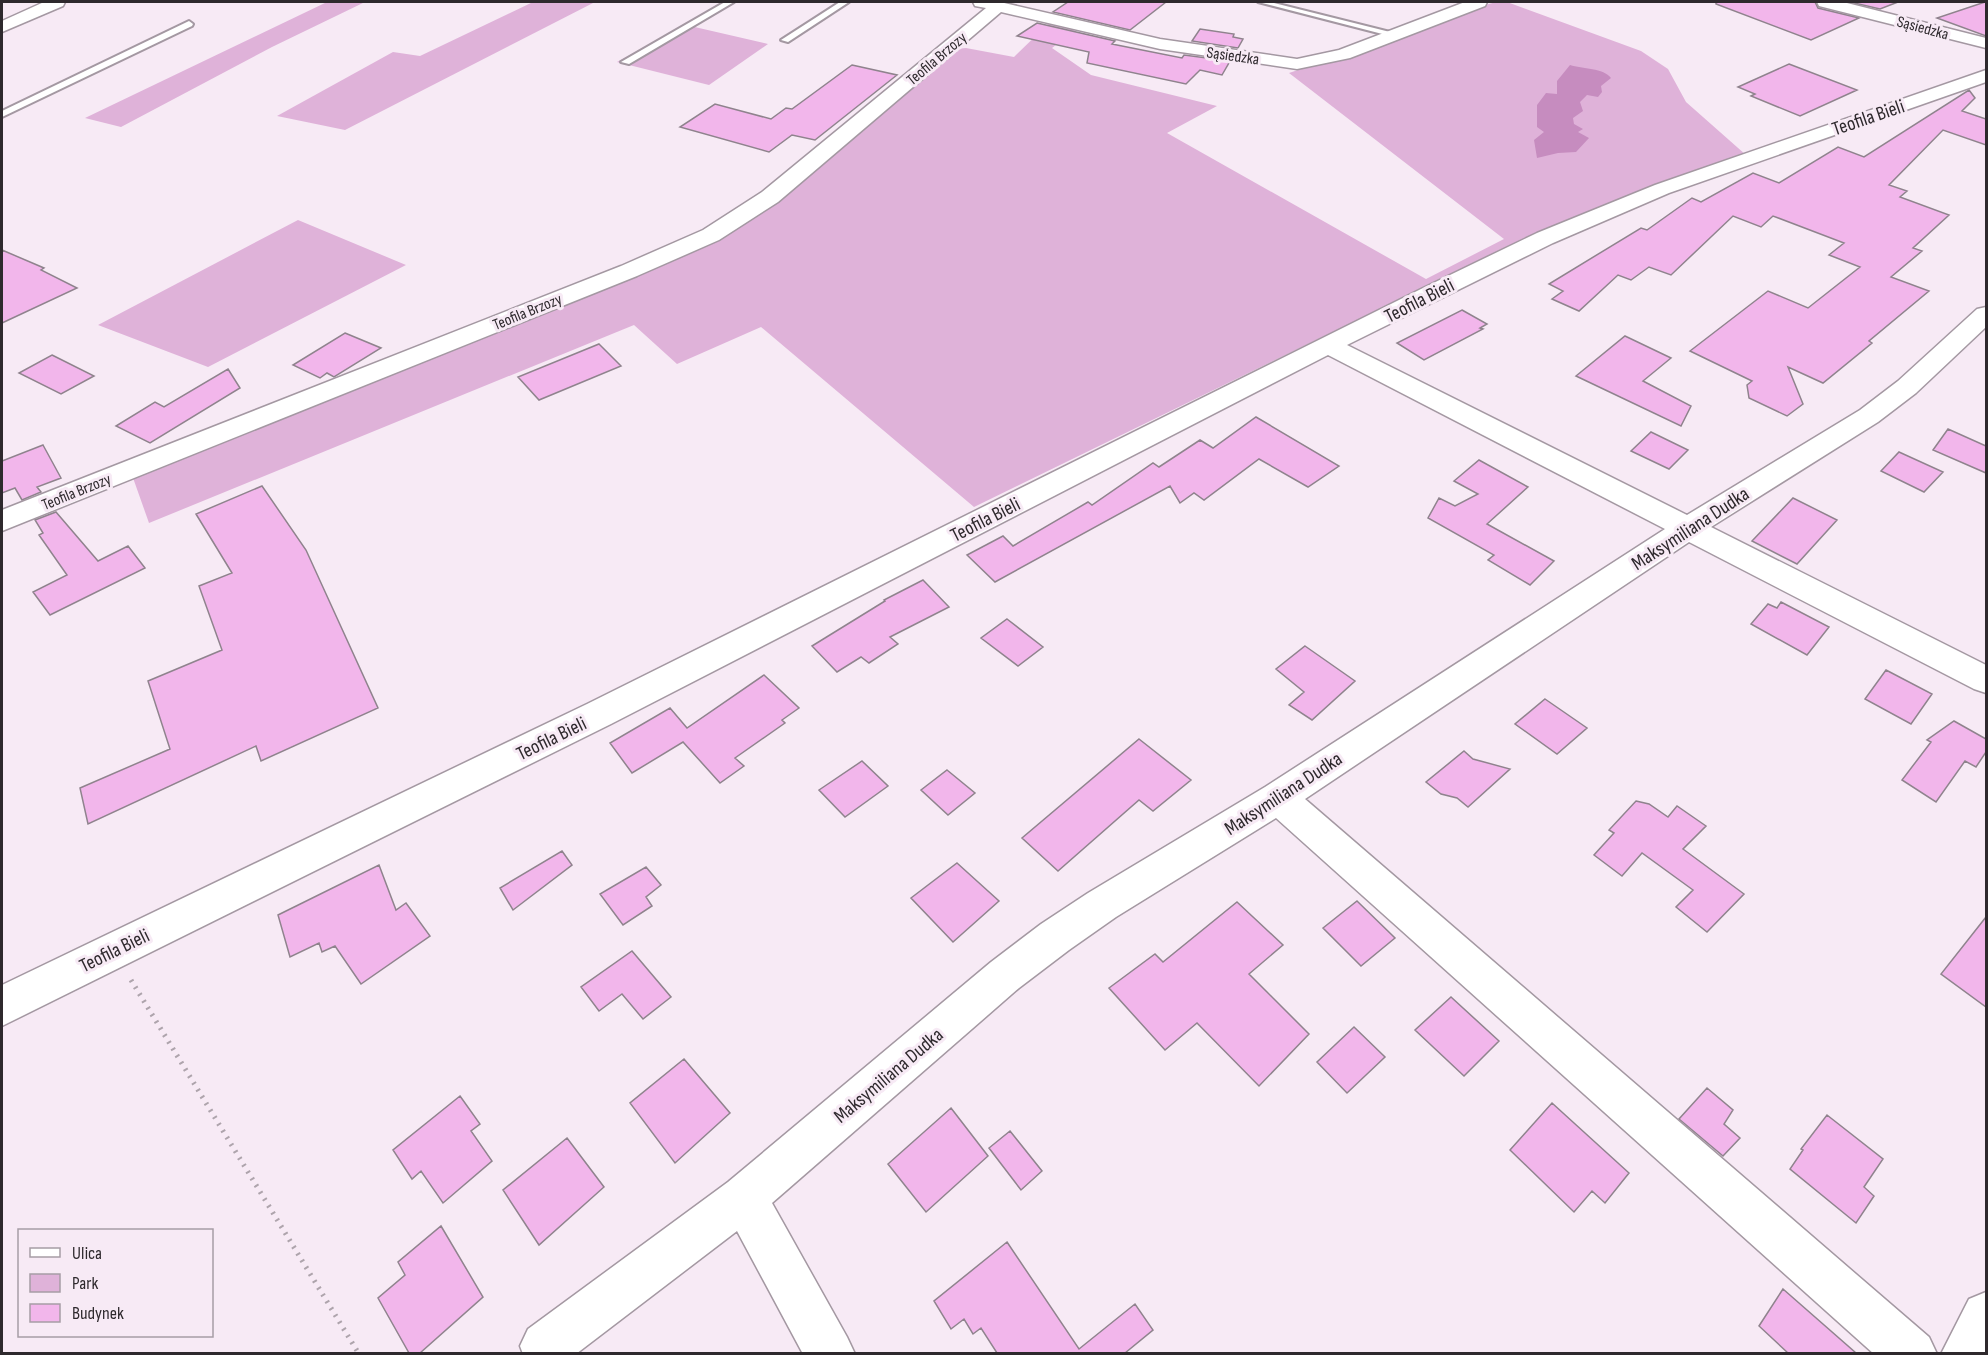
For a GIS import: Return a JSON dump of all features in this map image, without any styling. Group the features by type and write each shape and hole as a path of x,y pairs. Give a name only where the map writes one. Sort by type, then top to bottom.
{"street":[{"path":"2,27 57,2"},
{"name":"Sąsiedzka","path":"989,4 1160,44 1297,64 1344,54 1479,2"},
{"name":"Sąsiedzka","path":"1825,2 1986,44"},
{"name":"Teofila Brzozy","path":"2,521 629,271 711,235 770,197 989,4"},
{"name":"Teofila Bieli","path":"2,1006 599,714 1545,238 1662,189 1986,76"},
{"name":"Maksymiliana Dudka","path":"545,1346 744,1198 1005,975 1055,938 1102,905 1278,798 1688,528 1869,416 1907,387 1986,314"},
{"path":"1329,346 1986,680"},
{"path":"1278,798 1911,1353"},
{"path":"744,1198 830,1353"},
{"path":"1966,1353 1986,1317"}],"lane":[{"path":"626,62 730,2"},
{"path":"785,40 845,2"},
{"path":"1262,2 1394,34"},
{"path":"2,114 189,24"}],"path":[{"path":"113,951 359,1353"}],"green space":[{"path":"327,2 365,2 272,47 121,127 85,118"},
{"path":"533,2 595,2 345,130 277,116 393,52 420,56"},
{"path":"1496,2 1507,2 1641,51 1668,69 1686,102 1746,155 1523,239 974,507 761,327 677,364 634,325 149,523 132,475 709,244 955,49 966,48 1014,57 1049,23 1075,30 1052,48 1091,75 1217,106 1167,133 1426,279 1504,239 1289,73"},
{"path":"686,25 768,44 709,85 617,62"},
{"path":"298,220 406,265 208,367 98,325"}],"shaded area":[{"path":"1570,65 1603,72 1611,78 1601,86 1602,92 1598,97 1587,95 1580,102 1583,111 1573,118 1574,124 1583,129 1578,132 1589,138 1576,152 1537,158 1534,140 1544,132 1537,127 1537,105 1546,93 1557,94 1557,81"}],"building":[{"path":"1068,2 1166,2 1130,30 1053,12"},
{"path":"1716,2 1815,2 1818,8 1859,18 1811,40 1716,4"},
{"path":"1850,2 1898,2 1880,9"},
{"path":"1985,2 1986,36 1937,18"},
{"path":"1037,23 1115,41 1112,44 1182,58 1184,55 1230,61 1222,75 1200,70 1186,84 1087,63 1089,52 1017,36"},
{"path":"1200,29 1234,34 1233,37 1243,39 1238,48 1192,41"},
{"path":"1789,64 1857,90 1800,116 1751,96 1755,94 1738,87"},
{"path":"852,65 897,75 815,140 792,135 769,152 680,127 715,104 771,119 786,108 792,109"},
{"path":"1969,90 1975,98 1962,111 1986,119 1986,145 1943,130 1889,185 1907,191 1900,197 1949,215 1913,248 1922,251 1891,277 1929,291 1869,341 1872,343 1823,383 1788,367 1803,404 1787,416 1749,398 1747,385 1752,381 1690,351 1768,291 1808,308 1860,267 1829,255 1844,243 1773,216 1761,227 1733,216 1671,275 1649,267 1631,280 1618,275 1579,311 1552,299 1563,291 1549,284 1641,228 1647,230 1692,198 1701,202 1753,173 1779,183 1838,147 1864,157"},
{"path":"2,250 44,268 41,270 77,288 2,323"},
{"path":"1462,310 1487,324 1480,328 1483,329 1424,360 1397,343"},
{"path":"345,333 381,348 334,377 327,373 320,378 293,365"},
{"path":"1625,336 1671,358 1643,381 1691,406 1681,426 1576,376"},
{"path":"599,344 621,366 539,400 518,377"},
{"path":"52,355 94,376 61,394 19,373"},
{"path":"228,369 240,388 150,443 116,426 155,402 164,407"},
{"path":"1256,417 1339,466 1308,487 1259,459 1204,500 1194,493 1180,503 1170,486 995,582 967,555 1003,536 1013,546 1088,502 1092,505 1153,463 1159,467 1200,440 1213,448"},
{"path":"1948,429 1986,446 1986,473 1933,450"},
{"path":"1651,432 1688,450 1669,469 1631,451"},
{"path":"43,445 61,478 37,487 41,492 22,500 15,488 2,493 2,461"},
{"path":"1899,452 1943,472 1924,492 1881,471"},
{"path":"1479,460 1528,487 1487,524 1554,561 1530,585 1488,560 1494,555 1428,518 1439,498 1455,506 1478,494 1454,481"},
{"path":"262,486 306,550 378,708 261,761 256,746 88,824 80,788 170,749 148,681 222,650 199,586 232,573 196,514"},
{"path":"1793,498 1837,520 1797,564 1752,541"},
{"path":"56,512 98,561 128,546 145,568 50,615 33,592 67,575 39,535 43,533 35,520"},
{"path":"923,580 949,607 890,637 898,644 869,663 861,657 837,672 812,646 884,600"},
{"path":"1781,602 1829,627 1807,655 1751,624 1768,604 1777,608"},
{"path":"1007,619 1043,647 1018,666 981,638"},
{"path":"1305,646 1355,681 1312,720 1289,705 1304,692 1276,669"},
{"path":"1886,670 1932,694 1911,724 1865,699"},
{"path":"764,675 799,708 782,720 785,723 735,758 744,766 720,783 683,742 632,773 610,743 670,708 687,728"},
{"path":"1545,699 1587,728 1557,754 1515,724"},
{"path":"1954,721 1986,739 1986,752 1976,767 1965,761 1936,802 1902,780 1931,742 1927,740"},
{"path":"1139,739 1191,780 1153,811 1139,800 1058,871 1022,838"},
{"path":"1464,751 1473,759 1510,769 1468,807 1457,798 1441,794 1426,782"},
{"path":"862,761 888,786 845,817 819,790"},
{"path":"947,770 975,793 948,815 921,790"},
{"path":"1636,801 1649,804 1668,817 1677,806 1706,826 1683,849 1744,894 1707,932 1676,907 1693,890 1642,853 1622,876 1594,855 1614,833 1609,830"},
{"path":"562,851 572,865 513,910 500,888"},
{"path":"957,863 999,901 953,942 911,898"},
{"path":"379,865 396,910 406,903 430,936 361,984 335,946 322,952 319,943 290,957 278,915"},
{"path":"646,867 661,885 646,897 652,906 623,925 600,894"},
{"path":"1357,901 1395,938 1361,966 1323,928"},
{"path":"1237,902 1283,945 1249,974 1309,1034 1259,1086 1197,1023 1165,1050 1109,988 1155,954 1163,962"},
{"path":"1986,917 1986,1007 1941,974"},
{"path":"632,951 671,997 643,1019 622,994 599,1011 581,987"},
{"path":"1451,997 1499,1041 1464,1076 1415,1030"},
{"path":"1354,1027 1385,1057 1347,1093 1317,1062"},
{"path":"684,1059 730,1113 675,1163 630,1103"},
{"path":"1707,1088 1733,1110 1724,1124 1740,1138 1723,1156 1679,1119"},
{"path":"460,1096 480,1124 471,1131 492,1161 443,1203 421,1171 412,1179 393,1150"},
{"path":"1552,1103 1629,1173 1605,1203 1592,1191 1574,1212 1510,1150"},
{"path":"951,1108 988,1156 926,1212 888,1164"},
{"path":"1827,1115 1883,1159 1864,1187 1874,1196 1856,1223 1790,1169 1803,1150 1801,1149"},
{"path":"1010,1131 1042,1171 1021,1190 989,1148"},
{"path":"567,1138 604,1187 539,1245 503,1190"},
{"path":"441,1226 483,1297 420,1353 409,1353 378,1298 405,1275 398,1262"},
{"path":"1007,1242 1079,1349 1135,1304 1153,1330 1125,1353 997,1353 981,1328 973,1334 964,1319 951,1329 934,1301"},
{"path":"1783,1289 1856,1353 1788,1353 1759,1326"}]}
